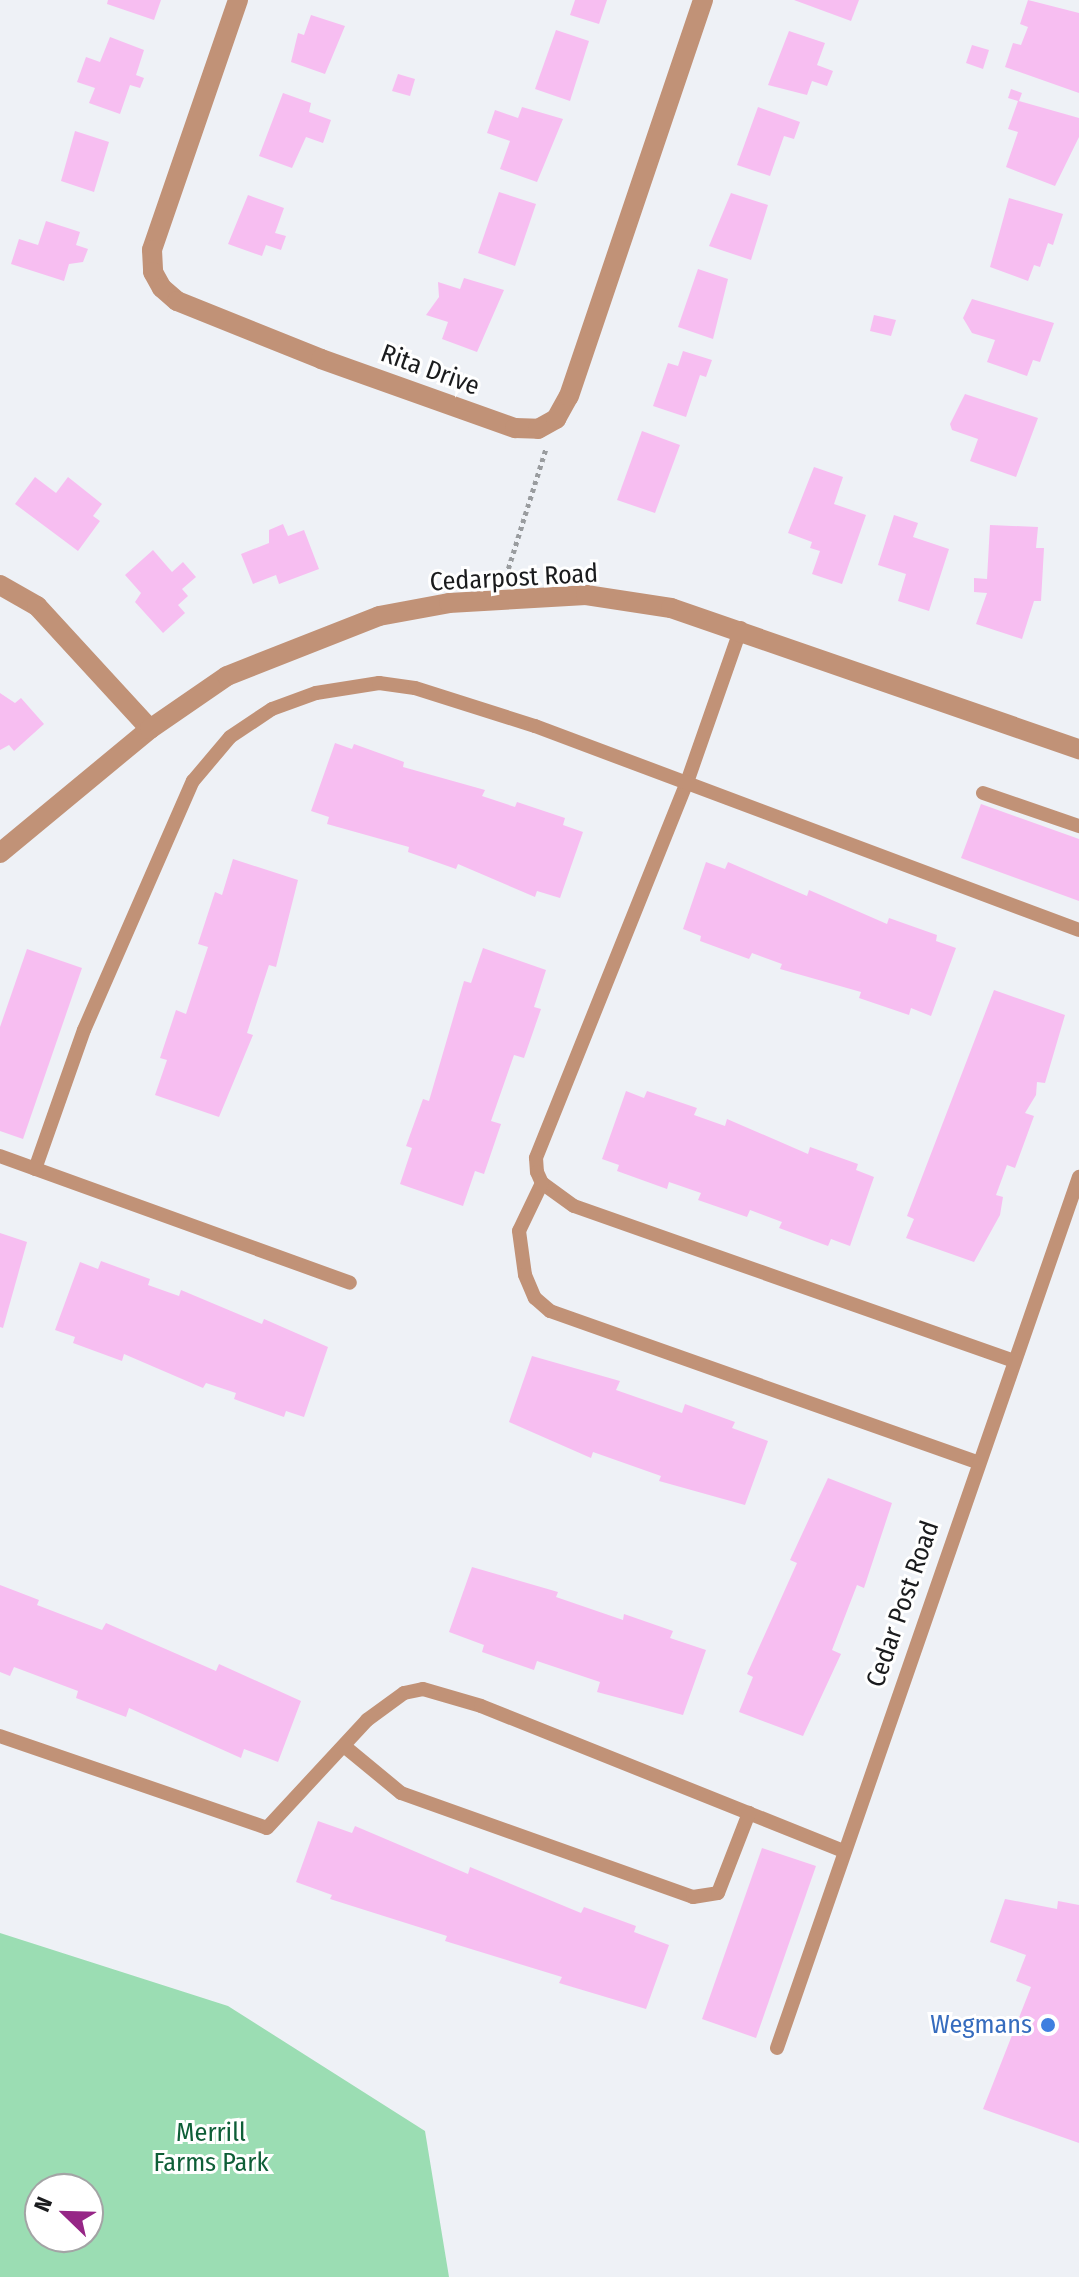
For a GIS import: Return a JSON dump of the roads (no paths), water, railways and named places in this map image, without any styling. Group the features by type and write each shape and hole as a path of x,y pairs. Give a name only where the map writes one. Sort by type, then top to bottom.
{"street":[{"name":"Rita Drive","path":"238,0 152,250 153,272 162,288 177,301 292,347 515,428 538,429 556,419 569,396 703,0"},
{"path":"0,585 37,606 150,729"},
{"name":"Cedarpost Road","path":"0,853 150,729 227,676 291,647 379,616 449,603 586,595 671,608 741,628 1078,747"}],"lane":[{"path":"741,628 687,782 536,1158 542,1183 519,1231 525,1275 535,1298 550,1311 977,1462"},
{"path":"35,1169 84,1030 193,781 230,737 272,709 316,693 379,683 415,688 687,782 1079,930"},
{"path":"983,793 1079,826"},
{"path":"0,1156 350,1283"},
{"name":"Cedar Post Road","path":"777,2048 1012,1360 1079,1177"},
{"path":"542,1183 574,1206 1012,1360"},
{"path":"0,1736 267,1828 367,1720 404,1693 423,1689 481,1706 844,1851"},
{"path":"344,1746 401,1793 693,1897 718,1893 749,1813"}],"place":[{"name":"Wegmans","path":"1048,2025"}],"park label":[{"name":"Merrill Farms Park","path":"211,2148"}]}
